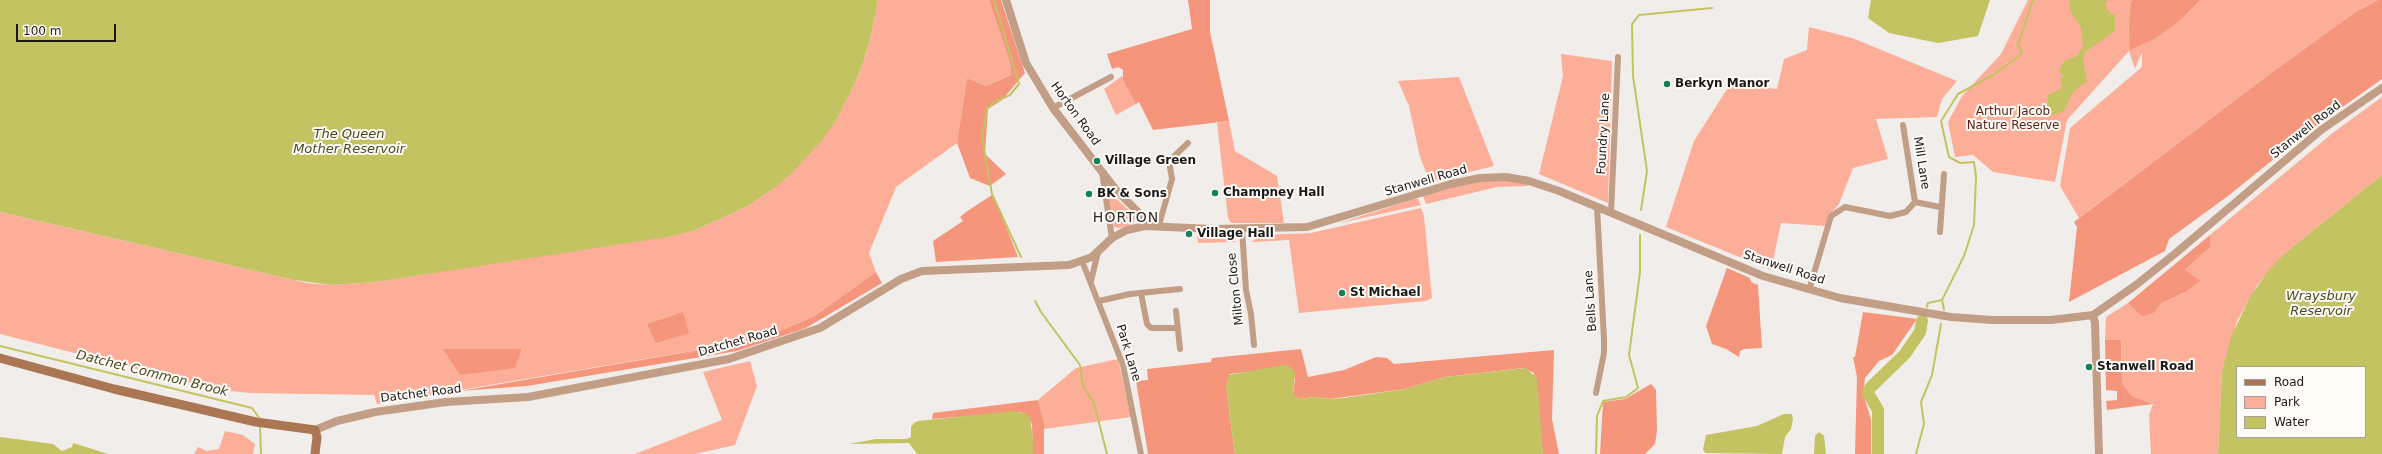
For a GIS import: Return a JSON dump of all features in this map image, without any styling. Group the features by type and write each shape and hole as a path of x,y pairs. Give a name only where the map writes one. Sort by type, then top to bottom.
{"main road":[{"path":"0,358 114,388 260,422 315,430 317,437 315,454"}],"street":[{"name":"Horton Road","path":"1006,0 1026,63 1053,108 1116,190 1142,216 1145,226"},
{"name":"Foundry Lane","path":"1611,212 1618,57"},
{"path":"1053,108 1111,77"},
{"name":"Stanwell Road","path":"1145,226 1242,229 1307,227 1451,184 1480,178 1506,177 1529,181 1611,212 1762,276 1809,290 1860,302 1951,317 1992,320 2051,320 2093,315 2130,289 2177,252 2321,130 2382,88"},
{"name":"Mill Lane","path":"1809,290 1831,216 1845,207 1890,216 1906,212 1915,202 1903,126"},
{"path":"1169,161 1188,143"},
{"path":"1159,159 1169,161"},
{"path":"1159,226 1172,179 1169,161"},
{"name":"Horton Road","path":"1102,172 1112,238"},
{"path":"1940,232 1940,207 1944,174"},
{"path":"1915,202 1940,207"},
{"name":"Bells Lane","path":"1596,393 1604,346 1597,207"},
{"name":"Datchet Road","path":"315,430 337,421 375,412 446,402 528,397 729,359 820,328 901,279 922,271 1046,267 1082,261 1098,252 1112,238 1127,230 1145,226"},
{"name":"Milton Close","path":"1242,229 1246,290 1251,314 1254,345"},
{"path":"1091,281 1098,252"},
{"name":"Park Lane","path":"1082,261 1123,365 1141,454"},
{"path":"1099,301 1108,298 1141,293 1180,289"},
{"path":"1141,293 1147,324 1151,328 1177,328"},
{"path":"1176,311 1180,349"},
{"path":"2093,315 2095,323 2099,454"}],"green space":[{"path":"878,0 989,0 1011,66 1011,75 986,86 967,78 957,143 896,187 869,253 876,272 813,317 757,340 377,404 374,395 251,393 219,390 0,334 0,212 307,283 331,285 376,282 693,231 746,207 773,189 837,119 856,81 864,60 872,31"},
{"name":"Arthur Jacob Nature Reserve","path":"2028,0 2378,0 2354,13 2267,76 2079,218 2060,186 2070,128 2142,67 2142,52 2135,69 2129,51 2067,120 2055,182 1993,172 1973,155 1955,157 1948,122 1962,96 2001,54"},
{"path":"1809,27 1852,38 1957,81 1942,99 1937,117 1876,119 1888,159 1853,168 1839,204 1830,214 1827,226 1781,223 1771,270 1666,227 1694,141 1731,83 1777,89 1784,59 1807,50"},
{"path":"1561,54 1612,61 1608,203 1539,174 1563,76"},
{"path":"1122,76 1136,104 1116,115 1104,89"},
{"path":"1459,77 1494,166 1430,182 1420,157 1409,106 1398,81"},
{"path":"2382,97 2382,175 2284,254 2258,284 2237,321 2222,372 2218,454 2151,454 2149,415 2153,404 2132,396 2122,383 2121,340 2105,340 2106,317 2128,303 2142,317 2154,313 2162,303 2187,291 2199,281 2185,270 2210,247 2210,235 2334,132"},
{"path":"1229,121 1235,151 1277,176 1284,223 1231,223 1228,218 1217,123"},
{"path":"1511,180 1528,185 1497,187 1426,204 1423,196 1454,187 1485,181"},
{"path":"1110,193 1134,215 1135,219 1132,224 1120,228 1114,227 1108,196"},
{"path":"1418,199 1421,205 1340,223"},
{"path":"1421,208 1424,216 1432,298 1426,301 1299,313 1289,240 1251,242 1263,235 1311,233"},
{"path":"1226,235 1236,242 1198,243 1197,236"},
{"path":"1118,359 1131,417 1044,429 1044,422 1038,400 1076,368"},
{"path":"750,361 757,386 735,445 695,454 635,454 722,420 703,372"},
{"path":"225,431 243,435 255,444 253,454 194,454 198,447 207,451 219,449"}],"shaded area":[{"path":"989,0 1001,0 1025,73 1002,100 988,109 985,154 1006,174 990,186 970,178 957,143 967,78 986,86 1011,75 1011,66"},
{"path":"1188,0 1210,0 1210,32 1229,121 1153,130 1139,102 1136,104 1123,80 1123,70 1118,67 1112,69 1107,54 1192,29"},
{"path":"2133,0 2200,0 2179,21 2156,38 2130,50 2129,28 2131,3"},
{"path":"2378,0 2382,0 2382,79 2306,133 2228,196 2169,239 2165,251 2069,302 2077,227 2074,222 2267,76 2354,13"},
{"path":"992,195 996,201 1018,257 936,262 933,241 963,221 960,217"},
{"path":"2210,235 2210,247 2185,270 2200,281 2187,291 2162,303 2154,313 2142,317 2128,303"},
{"path":"1727,268 1750,278 1751,282 1758,285 1762,348 1744,349 1740,351 1739,357 1726,349 1712,344 1706,326"},
{"path":"876,272 882,283 806,328 737,351 527,386 460,391 757,340 813,317"},
{"path":"683,312 689,333 656,343 647,324"},
{"path":"1863,312 1917,319 1892,355 1879,361 1865,378 1863,394 1871,419 1871,454 1855,454 1857,377 1853,357 1855,357"},
{"path":"2105,340 2121,340 2122,383 2132,396 2153,404 2107,410 2106,401 2117,400 2117,391 2106,390"},
{"path":"443,349 522,349 515,368 460,375"},
{"path":"1301,349 1308,377 1344,370 1376,357 1387,358 1394,364 1554,350 1552,419 1559,454 1543,454 1534,373 1524,368 1445,377 1405,389 1330,399 1316,397 1299,399 1295,397 1293,393 1295,379 1254,371 1230,374 1226,387 1235,454 1148,454 1136,381 1148,380 1147,369 1211,362 1212,358"},
{"path":"1651,384 1656,390 1657,431 1655,444 1645,454 1600,454 1603,402 1625,399"},
{"path":"1038,400 1044,422 1044,454 1033,454 1032,424 1026,414 1020,412 932,419 933,413"}],"water":[{"name":"The Queen Mother Reservoir","path":"0,0 878,0 872,31 864,60 856,81 837,119 822,140 793,172 773,189 746,207 693,231 667,237 376,282 331,285 294,280 0,212"},
{"path":"1871,0 1990,0 1978,36 1938,43 1889,33 1868,18"},
{"path":"2069,0 2108,0 2105,4 2107,10 2115,16 2115,31 2085,52 2083,60 2087,81 2073,92 2064,111 2053,115 2048,109 2048,95 2062,88 2060,79 2063,77 2059,71 2064,61 2077,56 2083,47 2081,27 2070,11"},
{"name":"Wraysbury Reservoir","path":"2382,175 2382,454 2218,454 2222,372 2231,337 2250,297 2268,271 2284,254"},
{"path":"1283,365 1289,366 1295,372 1293,393 1299,399 1316,397 1330,399 1344,398 1405,389 1445,377 1526,368 1537,378 1543,454 1235,454 1226,387 1229,375"},
{"path":"1015,411 1026,414 1030,418 1033,439 1033,454 917,454 909,443 849,444 876,439 907,439 911,437 911,427 918,421"},
{"path":"1784,414 1792,414 1793,419 1791,429 1785,437 1782,454 1705,453 1703,449 1706,435 1757,426"},
{"path":"1819,432 1824,436 1826,454 1814,454 1815,436"},
{"path":"0,437 53,444 62,451 72,447 73,443 108,454 0,454"}],"waterway":[{"path":"994,0 1019,84 1010,95 994,102 987,109 982,138 992,194 1021,257"},
{"path":"1927,307 1928,303 1942,300 1964,256 1974,225 1976,177 1974,162 1960,163 1949,157 1941,121 1958,94 1993,75 2022,54 2018,44 2033,0"},
{"path":"1641,210 1647,171 1633,76 1632,24 1639,15 1712,8"},
{"path":"1596,454 1597,416 1603,401 1626,397 1638,388 1629,355 1640,272 1640,235"},
{"path":"1942,300 1944,310"},
{"path":"1035,301 1041,312 1080,365 1083,386 1094,403 1107,454"},
{"path":"1878,454 1878,410 1868,393 1870,388 1905,354 1920,332 1922,321"},
{"path":"1916,454 1924,424 1921,402 1932,375 1941,324"},
{"name":"Datchet Common Brook","path":"0,346 252,408 260,419"},
{"name":"Datchet Common Brook","path":"260,425 261,454"}],"place":[{"name":"Berkyn Manor","path":"1667,84"},
{"name":"Village Green","path":"1097,161"},
{"name":"Champney Hall","path":"1215,193"},
{"name":"BK & Sons","path":"1089,194"},
{"name":"Village Hall","path":"1189,234"},
{"name":"St Michael","path":"1342,293"},
{"name":"Stanwell Road","path":"2089,367"}],"district":[{"name":"HORTON","path":"1126,218"}]}
